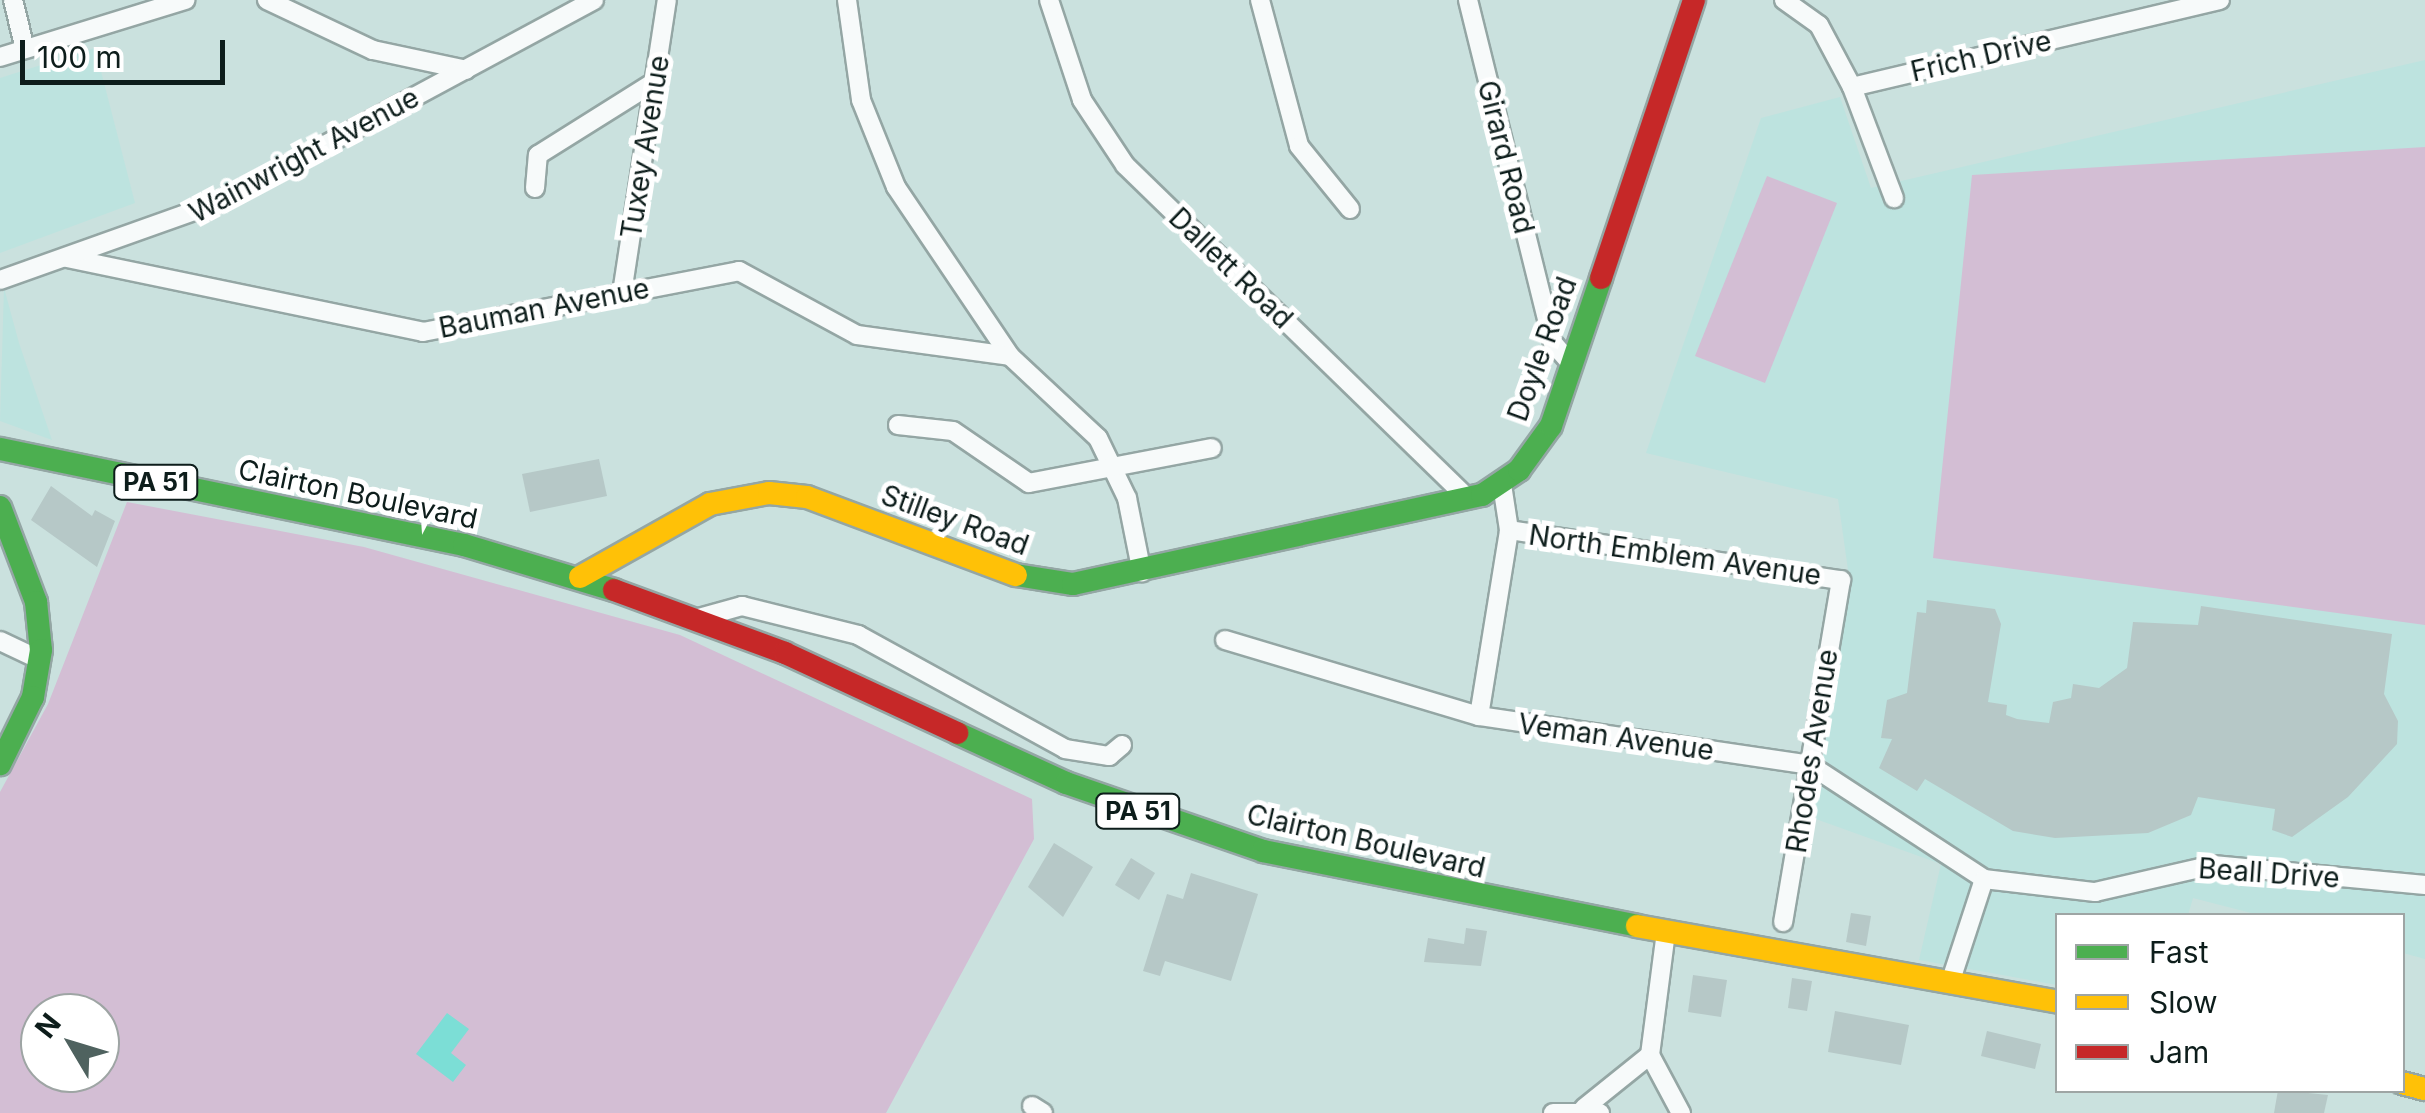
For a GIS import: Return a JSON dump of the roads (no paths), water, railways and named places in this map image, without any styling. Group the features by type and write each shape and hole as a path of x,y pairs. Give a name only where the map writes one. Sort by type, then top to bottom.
{"main road":[{"name":"Doyle Road","path":"1502,484 1551,426 1657,94 1694,0"},
{"name":"Clairton Boulevard","path":"0,449 464,545 580,578 698,618 1066,784 1192,829 1354,875 2055,1001"},
{"name":"Stilley Road","path":"580,578 710,504 769,492 806,497 1018,577 1073,584 1142,573 1468,500 1502,484"},
{"path":"0,508 36,602 40,660 33,697 0,764"}],"street":[{"path":"12,0 25,50"},
{"path":"0,58 186,0"},
{"path":"267,0 372,50 466,70"},
{"name":"Tuxey Avenue","path":"622,293 666,0"},
{"path":"847,0 862,100 880,154 928,245 1010,356 1069,404 1117,471 1142,573"},
{"name":"Dallett Road","path":"1050,0 1082,100 1125,166 1468,500"},
{"path":"1260,0 1299,146 1350,209"},
{"name":"Girard Road","path":"1468,0 1553,343 1572,366"},
{"path":"1784,0 1819,25 1852,87 1894,198"},
{"name":"Frich Drive","path":"1852,87 2220,0"},
{"name":"Wainwright Avenue","path":"0,280 219,202 587,2"},
{"path":"535,188 538,155 656,82"},
{"name":"Bauman Avenue","path":"67,258 403,331 739,271 856,335 1010,356"},
{"path":"898,425 953,431 1030,483 1117,471 1212,448"},
{"path":"1480,716 1508,530 1502,484"},
{"name":"North Emblem Avenue","path":"1508,530 1841,580"},
{"name":"Rhodes Avenue","path":"1783,922 1841,580"},
{"path":"698,618 742,606 858,635 952,694 1065,749 1109,756 1122,745"},
{"name":"Veman Avenue","path":"1225,640 1480,716 1810,765 1984,879"},
{"path":"0,641 40,660"},
{"name":"Beall Drive","path":"1984,879 2095,892 2213,865 2425,885"},
{"path":"1951,980 1984,879"},
{"path":"1666,932 1650,1055 1682,1113"},
{"path":"1553,1113 1592,1110 1650,1055"}],"water":[{"path":"447,1013 469,1029 451,1053 466,1065 453,1082 416,1054"}]}
